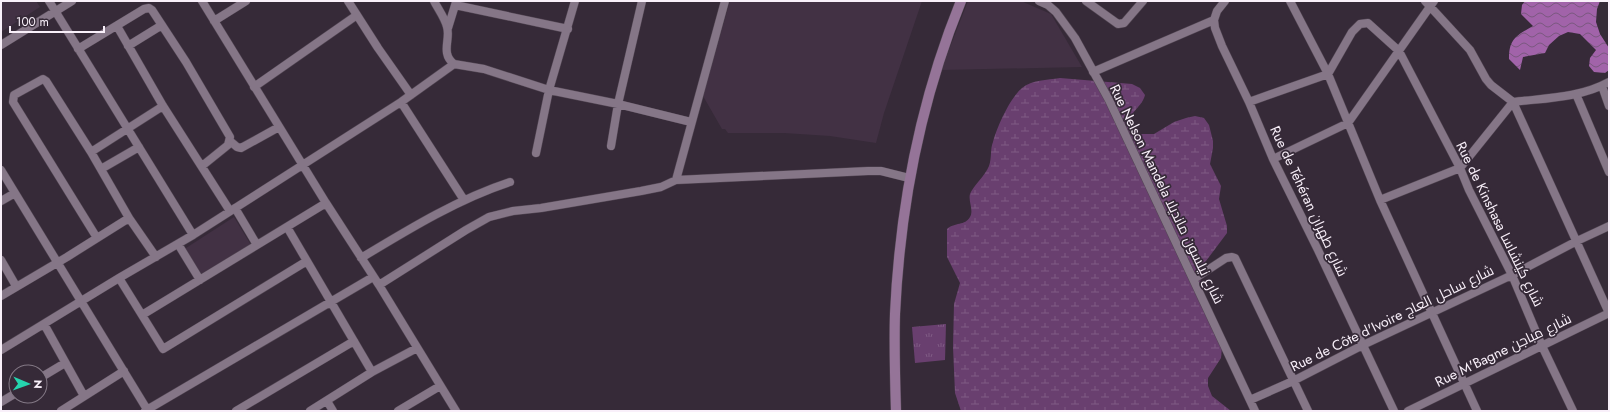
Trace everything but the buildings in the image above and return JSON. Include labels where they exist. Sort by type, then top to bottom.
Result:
[{"type":"main road","points":[[896,411],[895,314],[902,229],[909,178],[930,89],[961,1]]},
{"type":"street","points":[[49,1],[193,235]]},
{"type":"street","points":[[1,45],[72,1]]},
{"type":"street","points":[[202,1],[278,127],[379,285],[456,411]]},
{"type":"street","points":[[214,21],[246,1]]},
{"type":"street","points":[[348,1],[411,95]]},
{"type":"street","points":[[434,1],[448,28]]},
{"type":"street","points":[[536,153],[549,90],[575,1]]},
{"type":"street","points":[[611,146],[618,104],[642,1]]},
{"type":"street","points":[[676,180],[724,1]]},
{"type":"street","name":"Rue Nelson Mandela شارع نيلسون مانديلا","points":[[1039,1],[1048,5],[1056,12],[1074,38],[1109,100],[1255,411]]},
{"type":"street","points":[[1086,1],[1118,24],[1121,24],[1124,23],[1143,1]]},
{"type":"street","points":[[1093,72],[1214,20],[1217,11],[1225,1]]},
{"type":"street","points":[[1290,1],[1328,74],[1380,200],[1477,411]]},
{"type":"street","points":[[568,29],[455,3],[448,28],[447,52],[449,60],[454,64],[484,69],[549,90],[618,104],[691,122]]},
{"type":"street","points":[[1273,159],[1348,123],[1399,51],[1429,3],[1470,50],[1486,80],[1514,102],[1609,313]]},
{"type":"street","points":[[78,49],[144,9],[149,8],[162,25],[230,137],[230,141],[237,147],[241,148],[278,127]]},
{"type":"street","points":[[254,87],[357,15]]},
{"type":"street","name":"Rue de Téhéran شارع طهران","points":[[1214,20],[1215,28],[1222,46],[1249,102],[1273,159],[1394,411]]},
{"type":"street","points":[[1249,102],[1328,74],[1352,32],[1360,24],[1368,23],[1399,51]]},
{"type":"street","points":[[128,46],[162,25]]},
{"type":"street","points":[[117,26],[163,106],[202,166],[257,245]]},
{"type":"street","name":"Rue de Kinshasa شارع كينشاسا","points":[[1399,51],[1460,168],[1469,190],[1512,275],[1542,346],[1573,411]]},
{"type":"street","points":[[1,350],[193,235],[401,102],[454,64]]},
{"type":"street","points":[[97,238],[13,102],[14,95],[43,79],[46,80],[130,218],[156,257]]},
{"type":"street","points":[[1380,200],[1460,168],[1514,102],[1576,94],[1605,84],[1609,106]]},
{"type":"street","points":[[1576,94],[1609,172]]},
{"type":"street","points":[[401,102],[464,200]]},
{"type":"street","points":[[91,152],[163,106]]},
{"type":"street","points":[[202,166],[228,145],[230,141]]},
{"type":"street","points":[[101,169],[139,147]]},
{"type":"street","points":[[1,170],[82,301],[147,411],[373,277]]},
{"type":"street","points":[[379,285],[489,217],[513,211],[641,191],[661,187],[676,180],[868,171],[881,171],[909,178]]},
{"type":"street","points":[[361,258],[419,223],[464,200],[486,190],[510,182]]},
{"type":"street","points":[[1,201],[15,193]]},
{"type":"street","points":[[142,314],[326,203]]},
{"type":"street","points":[[1,296],[130,218]]},
{"type":"street","name":"Rue de Côte d'Ivoire شارع ساحل العاج","points":[[1250,400],[1293,381],[1363,345],[1432,314],[1609,226]]},
{"type":"street","points":[[287,227],[372,372]]},
{"type":"street","points":[[178,244],[200,280]]},
{"type":"street","points":[[1194,279],[1226,258],[1235,258],[1308,411]]},
{"type":"street","points":[[1,260],[16,286]]},
{"type":"street","points":[[119,278],[163,348],[307,261]]},
{"type":"street","name":"Rue M'Bagne شارع مباجن","points":[[1408,411],[1609,313]]},
{"type":"street","points":[[44,324],[84,396]]},
{"type":"street","points":[[236,411],[354,341]]},
{"type":"street","points":[[310,411],[372,372],[417,348]]},
{"type":"street","points":[[48,373],[65,363]]},
{"type":"street","points":[[61,411],[124,371]]},
{"type":"street","points":[[398,411],[440,386]]},
{"type":"street","points":[[327,401],[333,411]]},
{"type":"shaded area","points":[[1,1],[36,1],[40,7],[1,32]]},
{"type":"shaded area","points":[[730,1],[922,1],[884,113],[876,143],[830,136],[784,133],[728,133],[725,129],[722,129],[703,96]]},
{"type":"shaded area","points":[[968,1],[1021,1],[1051,14],[1082,67],[941,70]]},
{"type":"shaded area","points":[[234,217],[251,245],[200,277],[183,250]]},
{"type":"green space","points":[[1060,78],[1132,84],[1140,88],[1145,95],[1129,122],[1130,128],[1134,134],[1154,134],[1174,122],[1195,116],[1204,118],[1209,125],[1213,141],[1210,164],[1221,186],[1219,199],[1227,226],[1227,233],[1203,265],[1199,290],[1222,347],[1221,358],[1208,378],[1208,386],[1212,396],[1231,411],[961,411],[955,393],[953,347],[954,304],[960,283],[947,257],[947,229],[953,225],[965,222],[970,217],[970,194],[989,166],[995,136],[1004,113],[1017,93],[1030,83]]},
{"type":"green space","points":[[946,324],[945,360],[915,363],[912,327]]},
{"type":"water","points":[[1525,1],[1600,1],[1597,9],[1596,22],[1600,34],[1609,48],[1609,70],[1605,73],[1594,72],[1589,66],[1590,58],[1596,50],[1580,34],[1568,32],[1559,36],[1549,45],[1545,53],[1523,57],[1520,70],[1509,59],[1509,52],[1512,42],[1533,26],[1521,14],[1522,5]]}]
